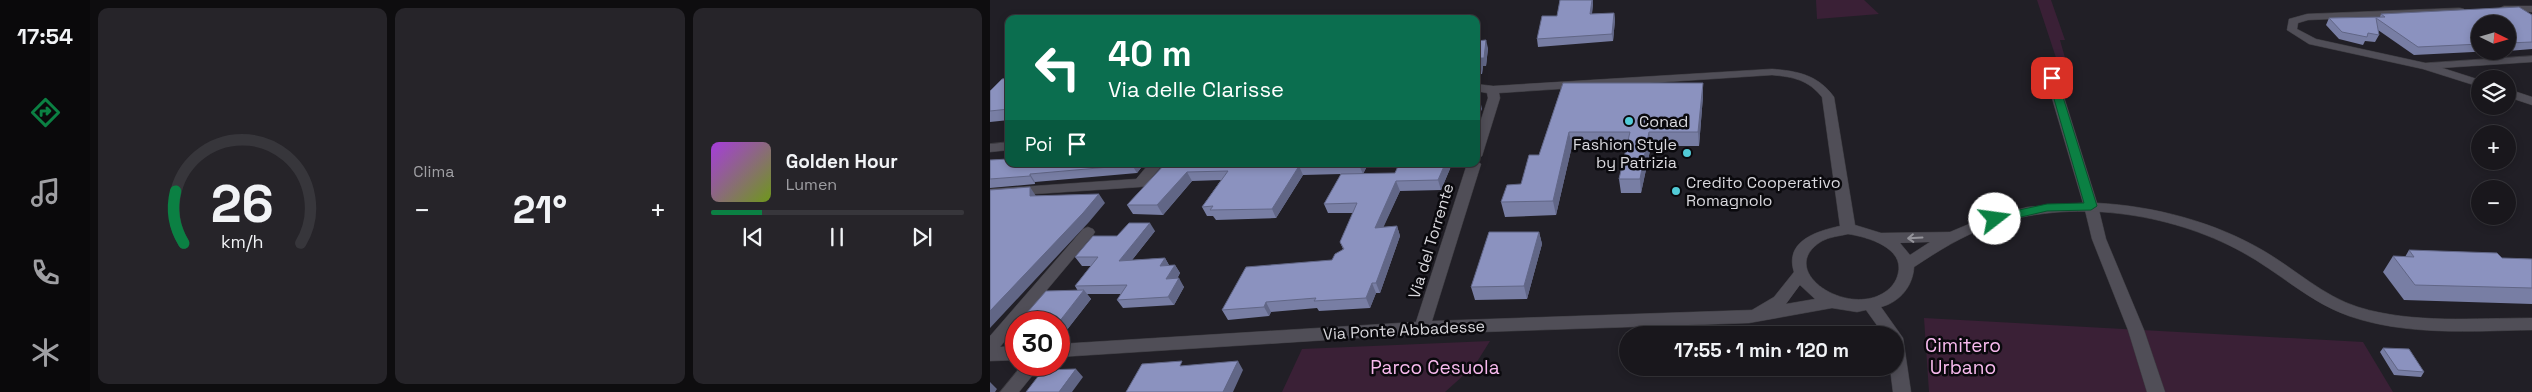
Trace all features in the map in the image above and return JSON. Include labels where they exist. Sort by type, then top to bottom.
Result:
[{"type":"street","points":[[2500,0],[2532,7]]},
{"type":"street","points":[[2492,10],[2532,7]]},
{"type":"street","points":[[2471,81],[2426,66],[2313,42],[2297,35],[2292,30],[2291,25],[2293,21],[2307,17],[2473,10]]},
{"type":"street","points":[[2426,66],[2532,60]]},
{"type":"street","points":[[1480,87],[1493,90],[1772,72],[1794,74],[1817,82],[1828,97],[1848,229]]},
{"type":"street","points":[[2052,78],[2091,206],[2099,239],[2136,330],[2156,392]]},
{"type":"street","points":[[1480,144],[1493,104],[1493,90]]},
{"type":"street","points":[[2516,96],[2532,101]]},
{"type":"street","points":[[990,148],[1005,146]]},
{"type":"street","points":[[990,193],[1140,182],[1153,167]]},
{"type":"street","name":"Via del Torrente","points":[[1422,328],[1473,167]]},
{"type":"street","points":[[1906,265],[1950,236],[2021,212],[2047,208],[2091,206],[2136,210],[2212,232],[2282,267],[2325,298],[2354,312],[2398,322],[2532,324]]},
{"type":"street","points":[[1880,236],[1901,254],[1906,265],[1906,276],[1900,287],[1883,301],[1870,304],[1844,305],[1832,302],[1817,295],[1807,286],[1800,275],[1799,258],[1808,243],[1819,235],[1833,230],[1848,229],[1906,239],[1950,236]]},
{"type":"street","points":[[990,347],[1088,232]]},
{"type":"street","points":[[1750,317],[1780,301],[1800,275]]},
{"type":"street","name":"Via Ponte Abbadesse","points":[[1070,349],[1422,328],[1750,317],[1832,302]]},
{"type":"street","points":[[1870,304],[1886,326]]},
{"type":"street","points":[[990,354],[1005,353]]},
{"type":"street","points":[[1009,392],[1023,376]]},
{"type":"street","points":[[1900,376],[1902,392]]},
{"type":"green space","points":[[1816,0],[1864,0],[1879,14],[1817,19]]},
{"type":"green space","points":[[2037,0],[2051,0],[2065,40],[2060,40],[2071,79],[2063,79]]},
{"type":"green space","name":"Cimitero Urbano","points":[[1924,318],[2363,342],[2393,392],[1929,392]]},
{"type":"green space","name":"Parco Cesuola","points":[[1490,341],[1475,365],[1445,392],[1282,392],[1302,349]]},
{"type":"building","points":[[1560,0],[1592,0],[1590,14],[1614,13],[1612,34],[1537,39],[1542,16],[1557,16]]},
{"type":"building","points":[[2519,7],[2532,15],[2532,42],[2516,43],[2516,15],[2471,15],[2471,44],[2418,47],[2376,18],[2379,35],[2368,33],[2367,37],[2342,32],[2329,18],[2385,17],[2381,14]]},
{"type":"building","points":[[1486,40],[1484,58],[1481,58],[1480,65],[1480,41]]},
{"type":"building","points":[[1002,79],[1005,79],[1005,109],[990,111],[990,91]]},
{"type":"building","points":[[1563,83],[1703,83],[1698,132],[1649,132],[1640,179],[1619,179],[1630,132],[1569,132],[1553,201],[1501,202],[1507,185],[1521,184],[1529,155],[1539,155]]},
{"type":"building","points":[[1005,159],[1005,167],[1109,167],[990,179],[990,160]]},
{"type":"building","points":[[1162,167],[1298,167],[1272,209],[1210,210],[1213,206],[1202,207],[1228,171],[1187,172],[1157,205],[1127,205]]},
{"type":"building","points":[[1398,167],[1444,167],[1438,180],[1396,181],[1375,228],[1397,226],[1376,283],[1372,283],[1366,298],[1314,301],[1316,298],[1266,302],[1264,307],[1222,310],[1246,267],[1332,260],[1335,254],[1344,249],[1340,242],[1357,203],[1324,204],[1341,174],[1395,173]]},
{"type":"building","points":[[1030,187],[1030,196],[1099,194],[990,311],[990,190]]},
{"type":"building","points":[[1129,223],[1150,223],[1119,261],[1165,258],[1160,266],[1175,265],[1166,279],[1179,278],[1168,297],[1117,300],[1127,285],[1075,286],[1098,257],[1075,257],[1093,236],[1117,236]]},
{"type":"building","points":[[1489,232],[1539,232],[1524,286],[1471,287]]},
{"type":"building","points":[[2409,250],[2497,253],[2502,258],[2532,259],[2532,288],[2415,285],[2393,256],[2414,257]]},
{"type":"building","points":[[1084,290],[1068,311],[1029,311],[1046,291]]},
{"type":"building","points":[[2383,348],[2409,349],[2424,372],[2398,370]]},
{"type":"building","points":[[1182,361],[1180,366],[1238,361],[1223,392],[1126,392],[1142,364]]},
{"type":"building","points":[[1070,369],[1076,369],[1059,392],[1026,392],[1038,376],[1070,376]]},
{"type":"place","name":"Conad","points":[[1629,121]]},
{"type":"place","name":"Fashion Style by Patrizia","points":[[1687,153]]},
{"type":"place","name":"Credito Cooperativo Romagnolo","points":[[1676,191]]},
{"type":"route","points":[[1995,219],[2047,208],[2091,206],[2052,78]]}]
